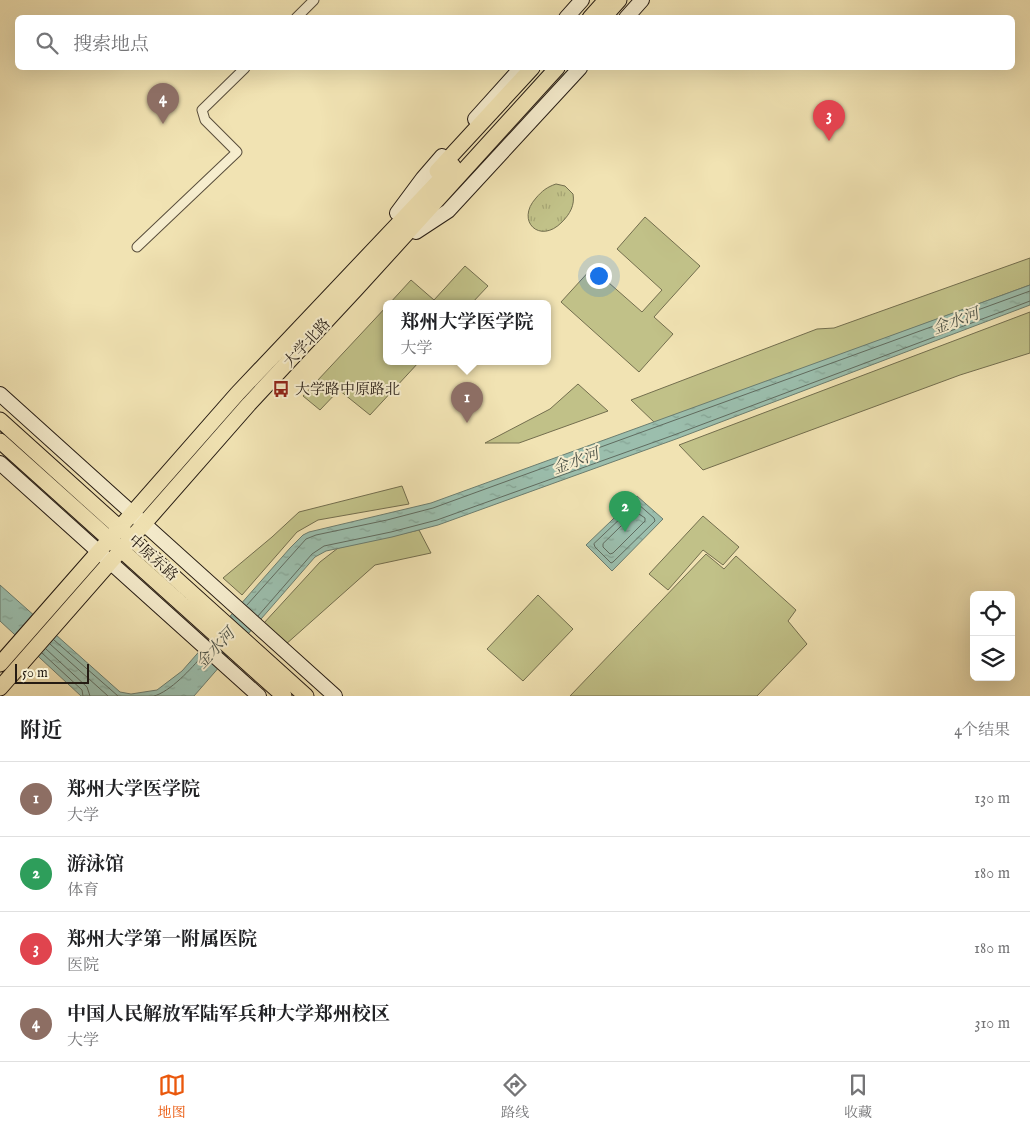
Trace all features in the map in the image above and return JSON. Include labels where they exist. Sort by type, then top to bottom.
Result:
[{"type":"main road","points":[[581,15],[594,0]]},
{"type":"main road","points":[[593,15],[606,0]]},
{"type":"main road","points":[[606,15],[619,0]]},
{"type":"main road","points":[[617,15],[630,0]]},
{"type":"main road","points":[[346,277],[397,214],[530,70]]},
{"type":"main road","name":"大学北路","points":[[0,664],[110,562],[249,404],[357,288],[542,70]]},
{"type":"main road","name":"大学北路","points":[[0,688],[24,661],[50,618],[114,533],[237,394],[346,277],[555,70]]},
{"type":"main road","points":[[357,288],[416,232],[567,70]]},
{"type":"main road","name":"中原东路","points":[[0,420],[126,544],[250,655],[306,696]]},
{"type":"main road","name":"中原东路","points":[[0,441],[114,533]]},
{"type":"main road","name":"中原东路","points":[[250,655],[284,696]]},
{"type":"street","points":[[299,15],[314,0]]},
{"type":"street","points":[[569,15],[582,0]]},
{"type":"street","points":[[629,15],[642,0]]},
{"type":"street","points":[[137,247],[237,152],[204,120],[202,110],[243,70]]},
{"type":"street","points":[[397,214],[423,178],[519,70]]},
{"type":"street","points":[[416,232],[448,211],[578,70]]},
{"type":"street","points":[[0,394],[335,696]]},
{"type":"street","points":[[0,463],[259,696]]},
{"type":"green space","points":[[556,184],[565,186],[573,194],[570,213],[554,229],[539,231],[529,222],[530,207],[543,191]]},
{"type":"green space","points":[[645,217],[700,266],[654,317],[673,334],[639,372],[561,302],[592,268],[642,312],[662,290],[617,249]]},
{"type":"green space","points":[[1030,258],[1030,285],[655,423],[631,400],[817,329],[834,328]]},
{"type":"green space","points":[[465,266],[488,286],[475,300],[434,300]]},
{"type":"green space","points":[[411,280],[434,300],[393,300]]},
{"type":"green space","points":[[383,310],[383,365],[416,365],[370,415],[339,390],[320,410],[303,396]]},
{"type":"green space","points":[[1030,312],[1030,353],[960,375],[703,470],[679,445]]},
{"type":"green space","points":[[578,384],[608,411],[519,443],[485,443],[550,409]]},
{"type":"green space","points":[[402,486],[409,504],[318,520],[297,532],[242,595],[223,578],[299,512]]},
{"type":"green space","points":[[703,516],[739,547],[723,565],[703,550],[668,590],[649,574]]},
{"type":"green space","points":[[419,530],[431,553],[375,565],[285,645],[263,624],[320,562],[338,548]]},
{"type":"green space","points":[[706,554],[724,569],[736,556],[796,610],[788,621],[807,644],[757,696],[570,696]]},
{"type":"green space","points":[[538,595],[573,629],[523,681],[487,649]]},
{"type":"water","name":"金水河","points":[[1030,285],[1030,305],[676,439],[438,525],[326,551],[315,557],[194,696],[81,696],[0,621],[0,585],[120,692],[131,694],[157,690],[182,671],[290,548],[303,535],[309,532],[431,503]]},
{"type":"water","points":[[637,496],[663,519],[612,571],[586,545]]},
{"type":"place","name":"中国人民解放军陆军兵种大学郑州校区","points":[[163,124]]},
{"type":"place","name":"郑州大学第一附属医院","points":[[829,141]]},
{"type":"place","name":"大学路中原路北","points":[[281,389]]},
{"type":"place","name":"郑州大学医学院","points":[[467,423]]},
{"type":"place","name":"游泳馆","points":[[625,532]]}]
